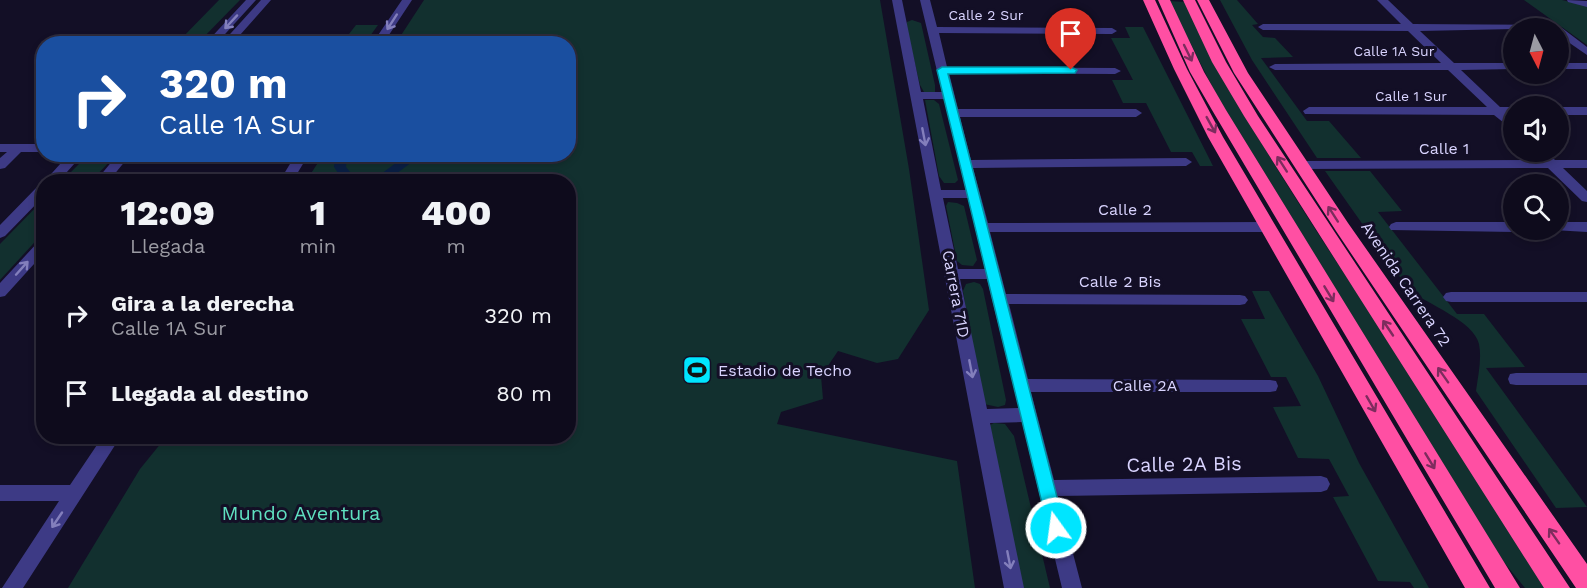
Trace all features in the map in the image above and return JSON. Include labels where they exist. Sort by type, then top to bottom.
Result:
[{"type":"highway","points":[[1149,0],[1171,53],[1267,227],[1478,588]]},
{"type":"highway","points":[[1164,0],[1193,64],[1219,110],[1508,588]]},
{"type":"highway","points":[[1189,0],[1235,89],[1368,299],[1558,588]]},
{"type":"highway","name":"Avenida Carrera 72","points":[[1203,0],[1233,59],[1301,165],[1587,584]]},
{"type":"highway","points":[[1233,59],[1235,89]]},
{"type":"highway","points":[[1190,89],[1219,110]]},
{"type":"highway","points":[[1389,394],[1398,451]]},
{"type":"street","points":[[217,36],[251,0]]},
{"type":"street","points":[[233,36],[266,0]]},
{"type":"street","points":[[382,36],[407,0]]},
{"type":"street","name":"Carrera 71D","points":[[897,0],[932,30],[1071,588]]},
{"type":"street","name":"Carrera 71D","points":[[925,0],[915,17],[916,96],[1014,588]]},
{"type":"street","points":[[1382,0],[1503,117]]},
{"type":"street","points":[[1572,0],[1587,4]]},
{"type":"street","points":[[1263,27],[1503,28]]},
{"type":"street","name":"Calle 2 Sur","points":[[932,30],[1112,31]]},
{"type":"street","points":[[1569,38],[1587,52]]},
{"type":"street","name":"Calle 1A Sur","points":[[1275,66],[1503,66]]},
{"type":"street","points":[[1569,66],[1587,66]]},
{"type":"street","points":[[942,70],[1115,70]]},
{"type":"street","points":[[916,96],[949,95]]},
{"type":"street","name":"Calle 1 Sur","points":[[1309,111],[1503,111]]},
{"type":"street","points":[[1569,111],[1587,111]]},
{"type":"street","points":[[953,113],[1136,112]]},
{"type":"street","points":[[0,148],[36,148]]},
{"type":"street","points":[[0,165],[18,148]]},
{"type":"street","points":[[58,174],[69,162]]},
{"type":"street","points":[[107,174],[118,162]]},
{"type":"street","points":[[966,164],[1186,162]]},
{"type":"street","points":[[1550,162],[1587,198]]},
{"type":"street","name":"Calle 1","points":[[1301,165],[1587,164]]},
{"type":"street","points":[[936,194],[973,194]]},
{"type":"street","points":[[0,233],[36,197]]},
{"type":"street","points":[[1396,226],[1503,227]]},
{"type":"street","name":"Calle 2","points":[[982,228],[1267,227]]},
{"type":"street","points":[[1569,227],[1587,227]]},
{"type":"street","points":[[0,292],[36,253]]},
{"type":"street","points":[[952,274],[993,274]]},
{"type":"street","points":[[1452,297],[1587,297]]},
{"type":"street","name":"Calle 2 Bis","points":[[1000,299],[1240,300]]},
{"type":"street","points":[[1516,379],[1587,379]]},
{"type":"street","name":"Calle 2A","points":[[1021,385],[1270,386]]},
{"type":"street","points":[[980,416],[1029,415]]},
{"type":"street","points":[[12,588],[108,444]]},
{"type":"street","name":"Calle 2A Bis","points":[[1047,488],[1322,484]]},
{"type":"street","points":[[0,493],[75,493]]},
{"type":"green space","points":[[219,0],[240,0],[205,36],[184,36]]},
{"type":"green space","name":"Mundo Aventura","points":[[424,0],[880,0],[909,169],[929,310],[898,359],[877,363],[838,351],[821,376],[823,399],[781,412],[777,424],[957,461],[975,588],[68,588],[140,469],[160,444],[576,444],[576,174],[311,174],[318,162],[576,162],[576,36],[401,36]]},
{"type":"green space","points":[[1220,0],[1237,0],[1258,24],[1252,25],[1263,37],[1275,38],[1293,57],[1261,58],[1307,121],[1329,121],[1361,158],[1317,158],[1252,60]]},
{"type":"green space","points":[[1524,0],[1562,0],[1587,6],[1587,45],[1569,32],[1569,18],[1549,18]]},
{"type":"green space","points":[[1169,1],[1185,2],[1236,100],[1293,194],[1430,403],[1547,588],[1525,588],[1503,561],[1216,94]]},
{"type":"green space","points":[[912,20],[921,23],[935,92],[924,92],[920,85],[906,26],[907,22]]},
{"type":"green space","points":[[356,25],[378,25],[370,36],[347,36]]},
{"type":"green space","points":[[1125,27],[1143,27],[1213,166],[1200,166],[1192,152],[1171,152],[1146,103],[1123,103],[1112,80],[1133,80],[1111,38],[1130,38]]},
{"type":"green space","points":[[925,100],[934,100],[939,104],[958,180],[955,183],[944,183],[939,176]]},
{"type":"green space","points":[[81,162],[109,162],[98,174],[69,174]]},
{"type":"green space","points":[[1325,171],[1370,171],[1402,211],[1378,212],[1457,314],[1484,314],[1525,367],[1486,368],[1587,507],[1556,508],[1476,391],[1480,356],[1479,344],[1475,336],[1459,320],[1409,290]]},
{"type":"green space","points":[[948,202],[964,206],[977,260],[973,266],[962,265],[957,261],[946,206]]},
{"type":"green space","points":[[36,207],[36,241],[0,280],[0,244]]},
{"type":"green space","points":[[974,282],[980,284],[983,289],[1006,400],[1005,405],[998,407],[984,404],[980,395],[963,291],[966,284]]},
{"type":"green space","points":[[1252,291],[1269,291],[1318,376],[1359,463],[1429,588],[1414,588],[1410,582],[1378,581],[1333,497],[1349,496],[1329,459],[1298,458],[1273,407],[1301,406],[1286,377],[1271,377],[1241,319],[1265,319]]},
{"type":"green space","points":[[1005,424],[1014,436],[1050,588],[1022,588],[990,425]]},
{"type":"waterway","points":[[340,162],[340,167],[345,174]]},
{"type":"waterway","points":[[388,174],[405,162]]},
{"type":"place","name":"Estadio de Techo","points":[[697,370]]},
{"type":"route","points":[[1056,528],[942,70],[1071,70]]}]
